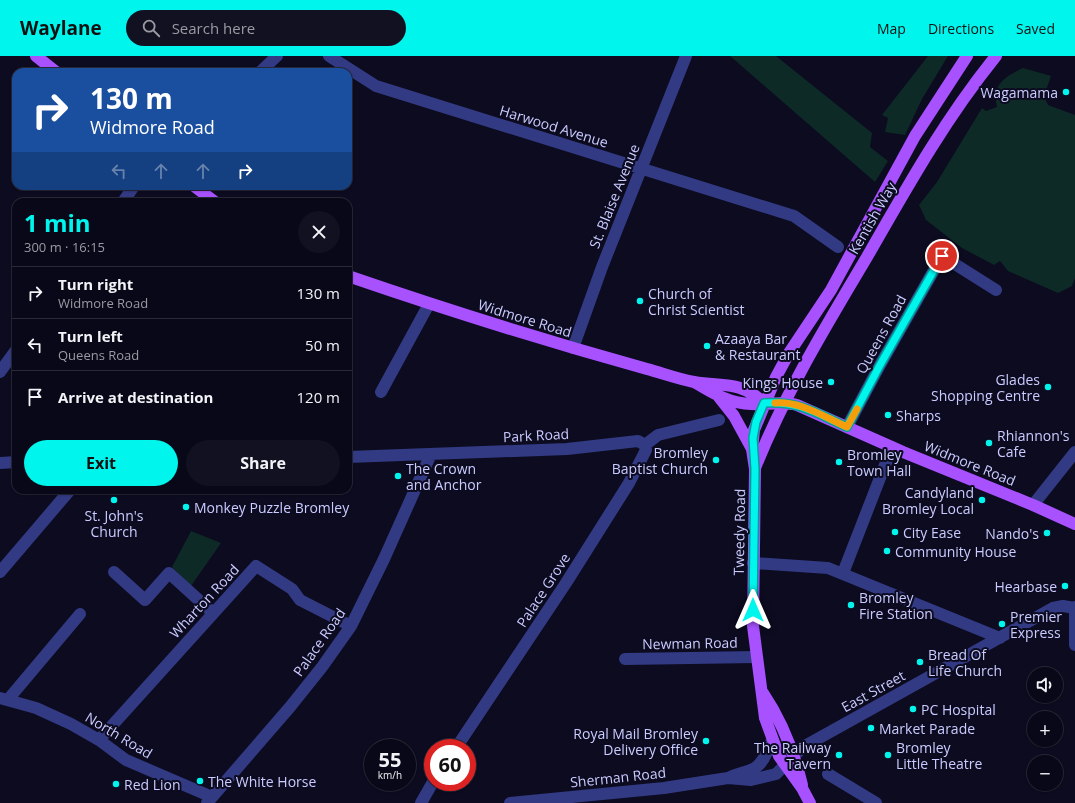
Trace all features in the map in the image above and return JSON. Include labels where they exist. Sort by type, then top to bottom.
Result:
[{"type":"main road","points":[[36,56],[51,68]]},
{"type":"main road","name":"Kentish Way","points":[[764,403],[783,364],[831,290],[900,161],[966,56]]},
{"type":"main road","name":"Kentish Way","points":[[784,402],[799,373],[931,146],[969,90],[996,56]]},
{"type":"main road","points":[[199,190],[210,198]]},
{"type":"main road","name":"Widmore Road","points":[[352,277],[429,304],[573,348],[694,382],[723,384],[742,388],[750,392],[764,403]]},
{"type":"main road","name":"Widmore Road","points":[[694,382],[719,397],[750,404],[784,402],[798,405],[892,447],[1033,505],[1075,524]]},
{"type":"main road","points":[[719,397],[734,416],[752,449]]},
{"type":"main road","name":"Tweedy Road","points":[[755,469],[784,402]]},
{"type":"main road","name":"Tweedy Road","points":[[764,403],[754,430],[752,449],[755,469],[753,626],[756,657],[762,691],[764,718],[772,740],[785,766],[802,788],[810,803]]},
{"type":"main road","name":"Tweedy Road","points":[[762,691],[776,715],[794,755],[802,788]]},
{"type":"street","points":[[264,68],[277,56]]},
{"type":"street","name":"Harwood Avenue","points":[[329,56],[348,68]]},
{"type":"street","name":"St. Blaise Avenue","points":[[573,348],[602,267],[686,56]]},
{"type":"street","name":"Harwood Avenue","points":[[352,71],[376,86],[794,216],[837,248]]},
{"type":"street","name":"Queens Road","points":[[847,427],[880,365],[942,256],[996,290]]},
{"type":"street","points":[[381,392],[429,304]]},
{"type":"street","points":[[0,372],[12,356]]},
{"type":"street","points":[[645,445],[658,435],[719,420]]},
{"type":"street","name":"Park Road","points":[[352,457],[567,449],[638,441],[645,445]]},
{"type":"street","name":"Palace Grove","points":[[462,739],[566,583],[629,483],[646,450],[645,445]]},
{"type":"street","points":[[843,573],[892,447]]},
{"type":"street","points":[[1033,505],[1075,452]]},
{"type":"street","name":"Palace Road","points":[[210,800],[322,667],[351,626],[384,559],[431,454]]},
{"type":"street","points":[[0,463],[12,462]]},
{"type":"street","points":[[0,572],[67,494]]},
{"type":"street","points":[[753,563],[828,568],[1000,638]]},
{"type":"street","name":"Wharton Road","points":[[99,740],[256,566],[292,589],[300,600],[351,626]]},
{"type":"street","points":[[114,572],[145,600],[169,573],[213,612]]},
{"type":"street","name":"East Street","points":[[794,755],[803,747],[1053,608],[1063,606],[1075,607]]},
{"type":"street","points":[[1075,607],[1075,645]]},
{"type":"street","points":[[5,699],[10,696],[80,614]]},
{"type":"street","name":"Newman Road","points":[[625,659],[756,657]]},
{"type":"street","name":"North Road","points":[[5,699],[36,708],[66,721],[99,740],[126,760],[210,800]]},
{"type":"street","name":"Sherman Road","points":[[728,778],[738,773],[754,769],[764,757],[772,740]]},
{"type":"street","points":[[785,766],[794,755]]},
{"type":"street","name":"Sherman Road","points":[[510,803],[664,788],[728,778],[751,780],[776,774],[785,766]]},
{"type":"street","points":[[828,774],[876,803]]},
{"type":"street","points":[[421,803],[428,791]]},
{"type":"green space","points":[[730,56],[776,56],[872,133],[870,147],[888,161],[875,182]]},
{"type":"green space","points":[[928,56],[948,56],[922,99],[905,135],[885,132],[888,118],[882,115]]},
{"type":"green space","points":[[1023,68],[1051,76],[1044,96],[1048,105],[1075,115],[1075,278],[1072,286],[1058,293],[1008,271],[1000,261],[994,265],[962,248],[926,220],[919,205],[937,182],[982,108],[986,111],[997,107],[996,92],[1001,82],[1005,78]]},
{"type":"green space","points":[[191,531],[221,543],[191,586],[172,567]]},
{"type":"slow traffic","points":[[775,403],[784,402],[798,405],[847,427],[857,409]]},
{"type":"place","name":"Wagamama","points":[[1066,92]]},
{"type":"place","name":"Church of Christ Scientist","points":[[640,301]]},
{"type":"place","name":"Azaaya Bar & Restaurant","points":[[707,346]]},
{"type":"place","name":"Kings House","points":[[831,382]]},
{"type":"place","name":"Glades Shopping Centre","points":[[1048,387]]},
{"type":"place","name":"Sharps","points":[[888,415]]},
{"type":"place","name":"Rhiannon's Cafe","points":[[989,443]]},
{"type":"place","name":"Bromley Baptist Church","points":[[716,460]]},
{"type":"place","name":"Bromley Town Hall","points":[[839,462]]},
{"type":"place","name":"The Crown and Anchor","points":[[398,476]]},
{"type":"place","name":"St. John's Church","points":[[114,500]]},
{"type":"place","name":"Candyland Bromley Local","points":[[982,500]]},
{"type":"place","name":"Monkey Puzzle Bromley","points":[[186,507]]},
{"type":"place","name":"City Ease","points":[[895,532]]},
{"type":"place","name":"Nando's","points":[[1047,533]]},
{"type":"place","name":"Community House","points":[[887,551]]},
{"type":"place","name":"Hearbase","points":[[1065,586]]},
{"type":"place","name":"Bromley Fire Station","points":[[851,605]]},
{"type":"place","name":"Premier Express","points":[[1002,624]]},
{"type":"place","name":"Bread Of Life Church","points":[[920,662]]},
{"type":"place","name":"PC Hospital","points":[[913,709]]},
{"type":"place","name":"Market Parade","points":[[871,728]]},
{"type":"place","name":"Royal Mail Bromley Delivery Office","points":[[706,741]]},
{"type":"place","name":"The Railway Tavern","points":[[839,755]]},
{"type":"place","name":"Bromley Little Theatre","points":[[888,755]]},
{"type":"place","name":"The White Horse","points":[[200,781]]},
{"type":"place","name":"Red Lion","points":[[116,784]]},
{"type":"route","points":[[753,610],[755,469],[752,449],[756,422],[764,403],[784,402],[798,405],[847,427],[880,365],[942,256]]}]
